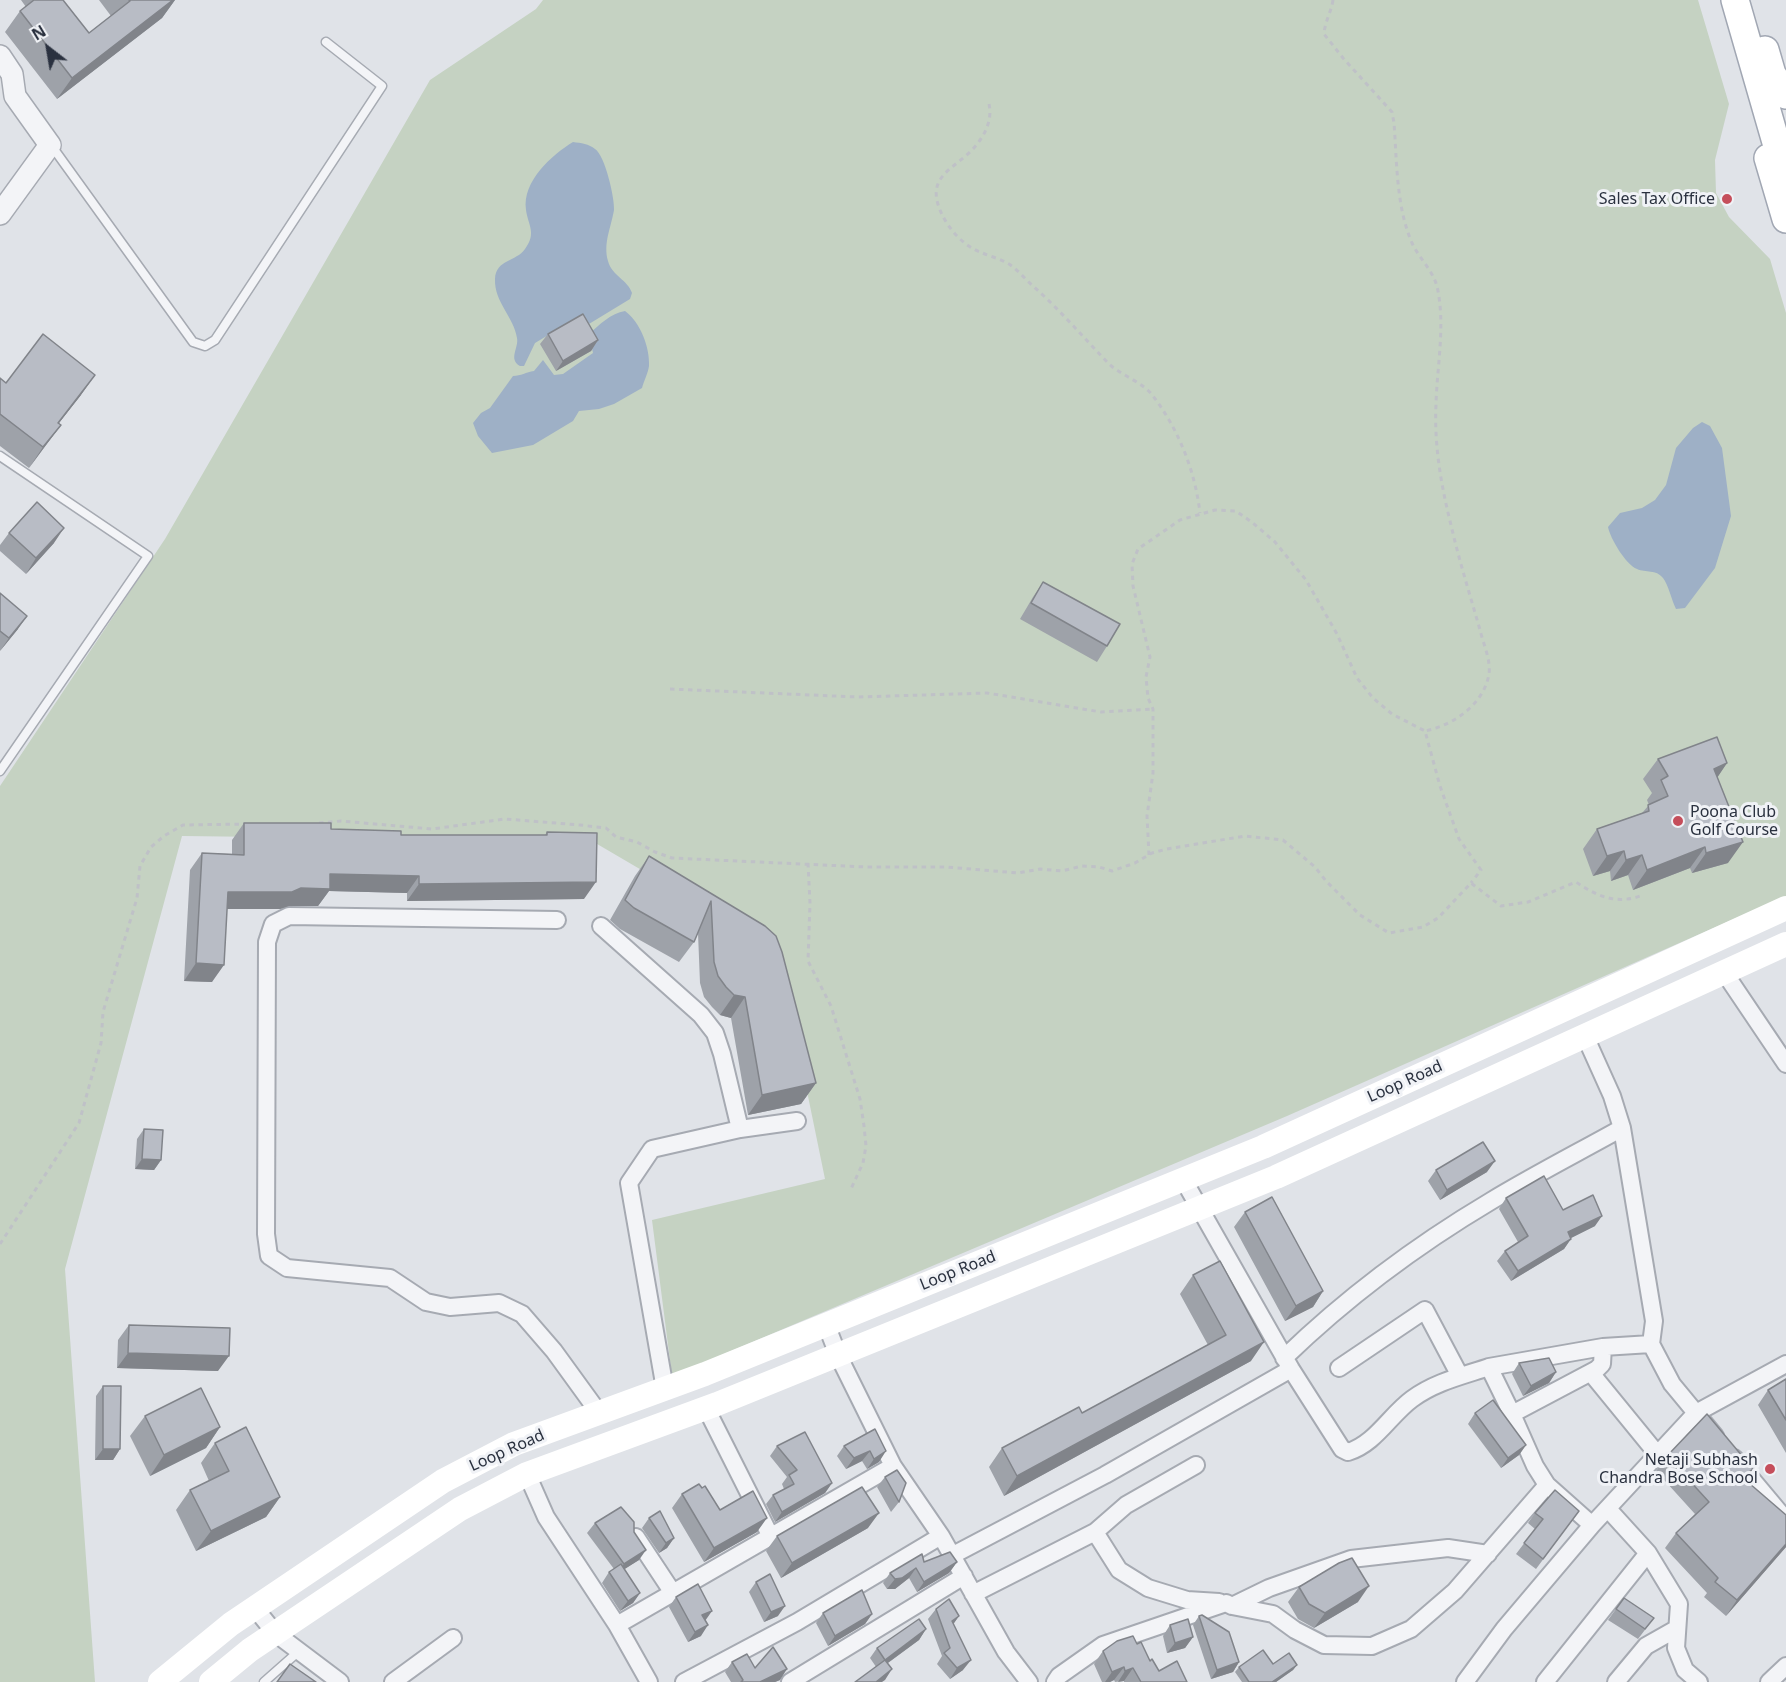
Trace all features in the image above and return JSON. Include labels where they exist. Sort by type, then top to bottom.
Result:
[{"type":"main road","points":[[1735,0],[1772,83],[1786,177]]},
{"type":"main road","points":[[1752,0],[1772,83],[1786,126]]},
{"type":"main road","points":[[1772,83],[1752,102],[1786,219]]},
{"type":"main road","name":"Loop Road","points":[[160,1682],[231,1624],[443,1481],[514,1444],[665,1389],[1263,1147],[1786,908]]},
{"type":"main road","name":"Loop Road","points":[[211,1682],[250,1650],[460,1509],[527,1474],[706,1408],[1276,1177],[1786,944]]},
{"type":"street","points":[[0,56],[12,74],[7,93],[50,145],[0,214]]},
{"type":"street","points":[[557,920],[289,916],[273,924],[267,942],[266,1234],[269,1256],[287,1268],[390,1278],[426,1302],[450,1307],[499,1303],[522,1314],[554,1351],[599,1413]]},
{"type":"street","points":[[601,926],[700,1015],[715,1033],[740,1129]]},
{"type":"street","points":[[1724,972],[1786,1064]]},
{"type":"street","points":[[1585,1036],[1612,1096],[1622,1128],[1652,1312],[1651,1344],[1672,1384],[1786,1520]]},
{"type":"street","points":[[665,1389],[629,1183],[652,1149],[740,1129],[797,1121]]},
{"type":"street","points":[[953,1555],[1105,1475],[1288,1364],[1321,1322],[1438,1234],[1491,1201],[1622,1128]]},
{"type":"street","points":[[1183,1179],[1288,1364],[1342,1449],[1348,1452],[1356,1450],[1388,1423],[1410,1400],[1435,1384],[1489,1367],[1604,1347],[1651,1344]]},
{"type":"street","points":[[1339,1368],[1425,1310],[1460,1376]]},
{"type":"street","points":[[826,1324],[838,1355],[894,1466],[942,1536],[1006,1652],[1029,1682]]},
{"type":"street","points":[[1512,1414],[1591,1373],[1602,1364],[1604,1347]]},
{"type":"street","points":[[1465,1682],[1504,1629],[1592,1525],[1696,1413],[1786,1364]]},
{"type":"street","points":[[1489,1367],[1535,1466],[1547,1485],[1592,1525]]},
{"type":"street","points":[[1591,1373],[1658,1455]]},
{"type":"street","points":[[706,1408],[771,1537]]},
{"type":"street","points":[[973,1594],[1095,1532],[1126,1505],[1196,1465]]},
{"type":"street","points":[[617,1625],[894,1466]]},
{"type":"street","points":[[527,1474],[546,1517],[617,1625],[650,1682]]},
{"type":"street","points":[[1095,1532],[1119,1570],[1148,1588],[1187,1600],[1229,1604],[1273,1614],[1295,1630],[1324,1645],[1372,1646],[1411,1629],[1455,1592],[1547,1485]]},
{"type":"street","points":[[1608,1509],[1648,1553],[1679,1604],[1676,1648],[1685,1670],[1695,1681]]},
{"type":"street","points":[[684,1682],[797,1622],[942,1536]]},
{"type":"street","points":[[636,1537],[673,1593]]},
{"type":"street","points":[[1055,1682],[1059,1676],[1103,1645],[1229,1604],[1351,1559],[1448,1548],[1488,1554]]},
{"type":"street","points":[[1545,1682],[1648,1553]]},
{"type":"street","points":[[790,1682],[964,1576]]},
{"type":"street","points":[[255,1608],[275,1633],[340,1682]]},
{"type":"street","points":[[1616,1682],[1647,1646],[1676,1629]]},
{"type":"street","points":[[393,1682],[453,1638]]},
{"type":"street","points":[[1769,1682],[1786,1666]]},
{"type":"lane","points":[[50,145],[193,342],[205,345],[215,340],[382,86],[326,42]]},
{"type":"lane","points":[[0,456],[148,556],[0,771]]},
{"type":"lane","points":[[264,1682],[298,1652]]},
{"type":"path","points":[[1149,855],[1147,816],[1153,773],[1153,709],[1148,698],[1146,677],[1150,657],[1133,586],[1132,564],[1138,549],[1180,520],[1215,510],[1236,511],[1275,542],[1306,580],[1332,624],[1357,678],[1373,698],[1392,714],[1425,731],[1448,723],[1470,708],[1483,694],[1489,671],[1473,602],[1451,527],[1439,461],[1435,430],[1440,340],[1438,290],[1430,270],[1413,244],[1400,201],[1392,112],[1349,66],[1324,33],[1333,0]]},
{"type":"path","points":[[988,104],[991,113],[990,123],[970,152],[949,168],[937,186],[936,198],[947,225],[977,252],[1010,265],[1111,365],[1152,393],[1170,423],[1187,459],[1198,496],[1200,513]]},
{"type":"path","points":[[670,689],[858,698],[987,693],[1101,712],[1153,709]]},
{"type":"path","points":[[318,824],[340,821],[432,829],[505,819],[606,828],[616,837],[638,842],[655,852],[672,858],[866,867],[947,867],[1018,873],[1040,869],[1062,871],[1083,866],[1112,871],[1167,849],[1245,836],[1283,840],[1316,867],[1326,881],[1360,915],[1389,933],[1423,927],[1438,918],[1481,870],[1459,839],[1440,786],[1425,731]]},
{"type":"path","points":[[0,1244],[79,1123],[100,1043],[103,1012],[137,897],[140,866],[151,847],[183,825],[249,824]]},
{"type":"path","points":[[808,863],[810,903],[808,961],[831,1006],[860,1099],[864,1126],[866,1146],[863,1163],[850,1191]]},
{"type":"path","points":[[1472,882],[1501,906],[1528,902],[1576,882],[1588,890],[1613,899],[1629,901],[1643,895]]},
{"type":"green space","name":"Poona Club Golf Course","points":[[543,0],[1698,0],[1729,104],[1715,160],[1716,193],[1729,217],[1770,259],[1786,313],[1786,896],[1287,1116],[672,1376],[652,1220],[825,1179],[778,950],[592,841],[182,836],[65,1269],[95,1682],[0,1682],[0,786],[165,539],[430,80],[536,9]]},
{"type":"water","points":[[573,142],[595,149],[606,168],[614,204],[607,242],[608,261],[632,293],[630,299],[584,327],[570,322],[535,343],[524,366],[520,366],[515,360],[517,338],[515,330],[498,295],[496,273],[503,264],[521,253],[529,243],[531,229],[526,210],[526,199],[534,179],[556,154]]},
{"type":"water","points":[[625,311],[639,328],[648,351],[649,366],[642,388],[614,404],[599,409],[579,411],[573,421],[533,445],[492,453],[478,436],[473,423],[481,413],[490,408],[513,376],[534,371],[543,360],[554,375],[563,374],[593,353],[589,334],[610,317]]},
{"type":"water","points":[[1702,422],[1710,426],[1722,448],[1731,516],[1715,568],[1685,608],[1676,609],[1663,578],[1654,572],[1637,569],[1628,562],[1615,544],[1608,527],[1620,513],[1642,508],[1655,500],[1666,485],[1676,448],[1693,428]]},
{"type":"building","points":[[34,0],[63,0],[89,33],[129,0],[173,0],[72,78],[20,11]]},
{"type":"building","points":[[583,314],[598,340],[563,361],[548,334]]},
{"type":"building","points":[[43,334],[95,375],[58,423],[61,425],[43,447],[0,414],[0,378],[6,383]]},
{"type":"building","points":[[37,502],[64,528],[36,558],[9,533]]},
{"type":"building","points":[[1043,582],[1120,624],[1107,646],[1031,603]]},
{"type":"building","points":[[0,593],[27,616],[9,638],[0,631]]},
{"type":"building","name":"Poona Club Golf Course","points":[[1717,737],[1727,763],[1714,769],[1743,842],[1706,853],[1705,847],[1647,870],[1642,855],[1626,860],[1624,851],[1607,856],[1597,829],[1649,811],[1648,805],[1668,796],[1661,780],[1668,776],[1658,759]]},
{"type":"building","points":[[244,823],[331,823],[331,829],[401,831],[401,835],[597,833],[596,882],[419,884],[419,876],[330,874],[330,889],[301,888],[292,892],[228,892],[224,965],[196,963],[202,853],[244,855]]},
{"type":"building","points":[[649,856],[765,926],[776,936],[816,1083],[762,1095],[745,997],[734,995],[726,987],[718,976],[714,962],[711,901],[694,942],[634,908],[625,900]]},
{"type":"building","points":[[144,1129],[163,1130],[161,1160],[142,1159]]},
{"type":"building","points":[[1483,1142],[1495,1161],[1447,1190],[1436,1170]]},
{"type":"building","points":[[1544,1176],[1563,1210],[1593,1195],[1602,1216],[1568,1232],[1571,1239],[1518,1271],[1505,1251],[1528,1236],[1506,1198]]},
{"type":"building","points":[[1272,1197],[1323,1291],[1296,1306],[1245,1212]]},
{"type":"building","points":[[1220,1261],[1264,1342],[1017,1476],[1002,1448],[1079,1407],[1082,1413],[1226,1335],[1193,1275]]},
{"type":"building","points":[[129,1325],[230,1328],[229,1356],[128,1353]]},
{"type":"building","points":[[1549,1358],[1556,1372],[1531,1386],[1519,1363]]},
{"type":"building","points":[[1786,1379],[1786,1420],[1768,1390]]},
{"type":"building","points":[[103,1386],[121,1386],[120,1449],[103,1449]]},
{"type":"building","points":[[201,1388],[220,1427],[164,1455],[145,1416]]},
{"type":"building","points":[[1493,1400],[1526,1445],[1508,1458],[1475,1413]]},
{"type":"building","points":[[1707,1414],[1753,1469],[1742,1477],[1786,1515],[1786,1544],[1737,1600],[1715,1582],[1718,1578],[1676,1533],[1709,1502],[1667,1456]]},
{"type":"building","points":[[246,1427],[280,1497],[211,1531],[190,1490],[229,1471],[215,1443]]},
{"type":"building","points":[[875,1429],[886,1451],[874,1459],[870,1451],[854,1458],[844,1446]]},
{"type":"building","points":[[805,1432],[832,1483],[782,1512],[773,1495],[794,1484],[789,1475],[797,1470],[777,1446]]},
{"type":"building","points":[[897,1470],[906,1483],[899,1502],[885,1477]]},
{"type":"building","points":[[699,1484],[702,1488],[705,1486],[720,1510],[753,1491],[767,1518],[714,1548],[682,1494]]},
{"type":"building","points":[[862,1487],[879,1513],[792,1563],[777,1536]]},
{"type":"building","points":[[1555,1490],[1579,1511],[1543,1559],[1524,1543],[1543,1519],[1535,1513]]},
{"type":"building","points":[[621,1507],[634,1522],[634,1532],[646,1550],[624,1564],[595,1523]]},
{"type":"building","points":[[660,1511],[674,1538],[666,1543],[649,1518]]},
{"type":"building","points":[[950,1552],[957,1562],[924,1582],[916,1568],[902,1578],[895,1579],[890,1573],[922,1554],[924,1562]]},
{"type":"building","points":[[1352,1558],[1369,1586],[1325,1613],[1309,1604],[1299,1587],[1339,1563]]},
{"type":"building","points":[[621,1564],[640,1593],[628,1601],[609,1572]]},
{"type":"building","points":[[770,1574],[785,1606],[771,1612],[756,1582]]},
{"type":"building","points":[[698,1584],[712,1611],[702,1615],[708,1625],[695,1632],[676,1597]]},
{"type":"building","points":[[862,1590],[872,1614],[835,1636],[823,1613]]},
{"type":"building","points":[[1624,1598],[1654,1618],[1645,1629],[1616,1609]]},
{"type":"building","points":[[949,1599],[959,1616],[952,1621],[971,1660],[957,1668],[944,1653],[950,1648],[936,1609]]},
{"type":"building","points":[[1202,1615],[1229,1632],[1239,1662],[1217,1670],[1199,1616]]},
{"type":"building","points":[[919,1619],[926,1629],[885,1660],[877,1648]]},
{"type":"building","points":[[1188,1619],[1193,1637],[1175,1643],[1170,1625]]},
{"type":"building","points":[[1133,1636],[1137,1644],[1141,1642],[1150,1661],[1152,1659],[1159,1671],[1177,1661],[1187,1682],[1141,1682],[1133,1668],[1125,1671],[1124,1667],[1112,1672],[1103,1651],[1117,1641]]},
{"type":"building","points":[[773,1647],[787,1669],[760,1682],[741,1682],[743,1680],[732,1662],[747,1654],[755,1668]]},
{"type":"building","points":[[1263,1650],[1273,1664],[1289,1653],[1297,1665],[1272,1682],[1249,1682],[1239,1667]]},
{"type":"building","points":[[885,1660],[892,1669],[876,1682],[855,1682]]},
{"type":"building","points":[[290,1664],[316,1682],[277,1682]]},
{"type":"place","name":"Sales Tax Office","points":[[1727,199]]},
{"type":"place","name":"Poona Club Golf Course","points":[[1678,821]]},
{"type":"place","name":"Netaji Subhash Chandra Bose School","points":[[1770,1469]]}]
